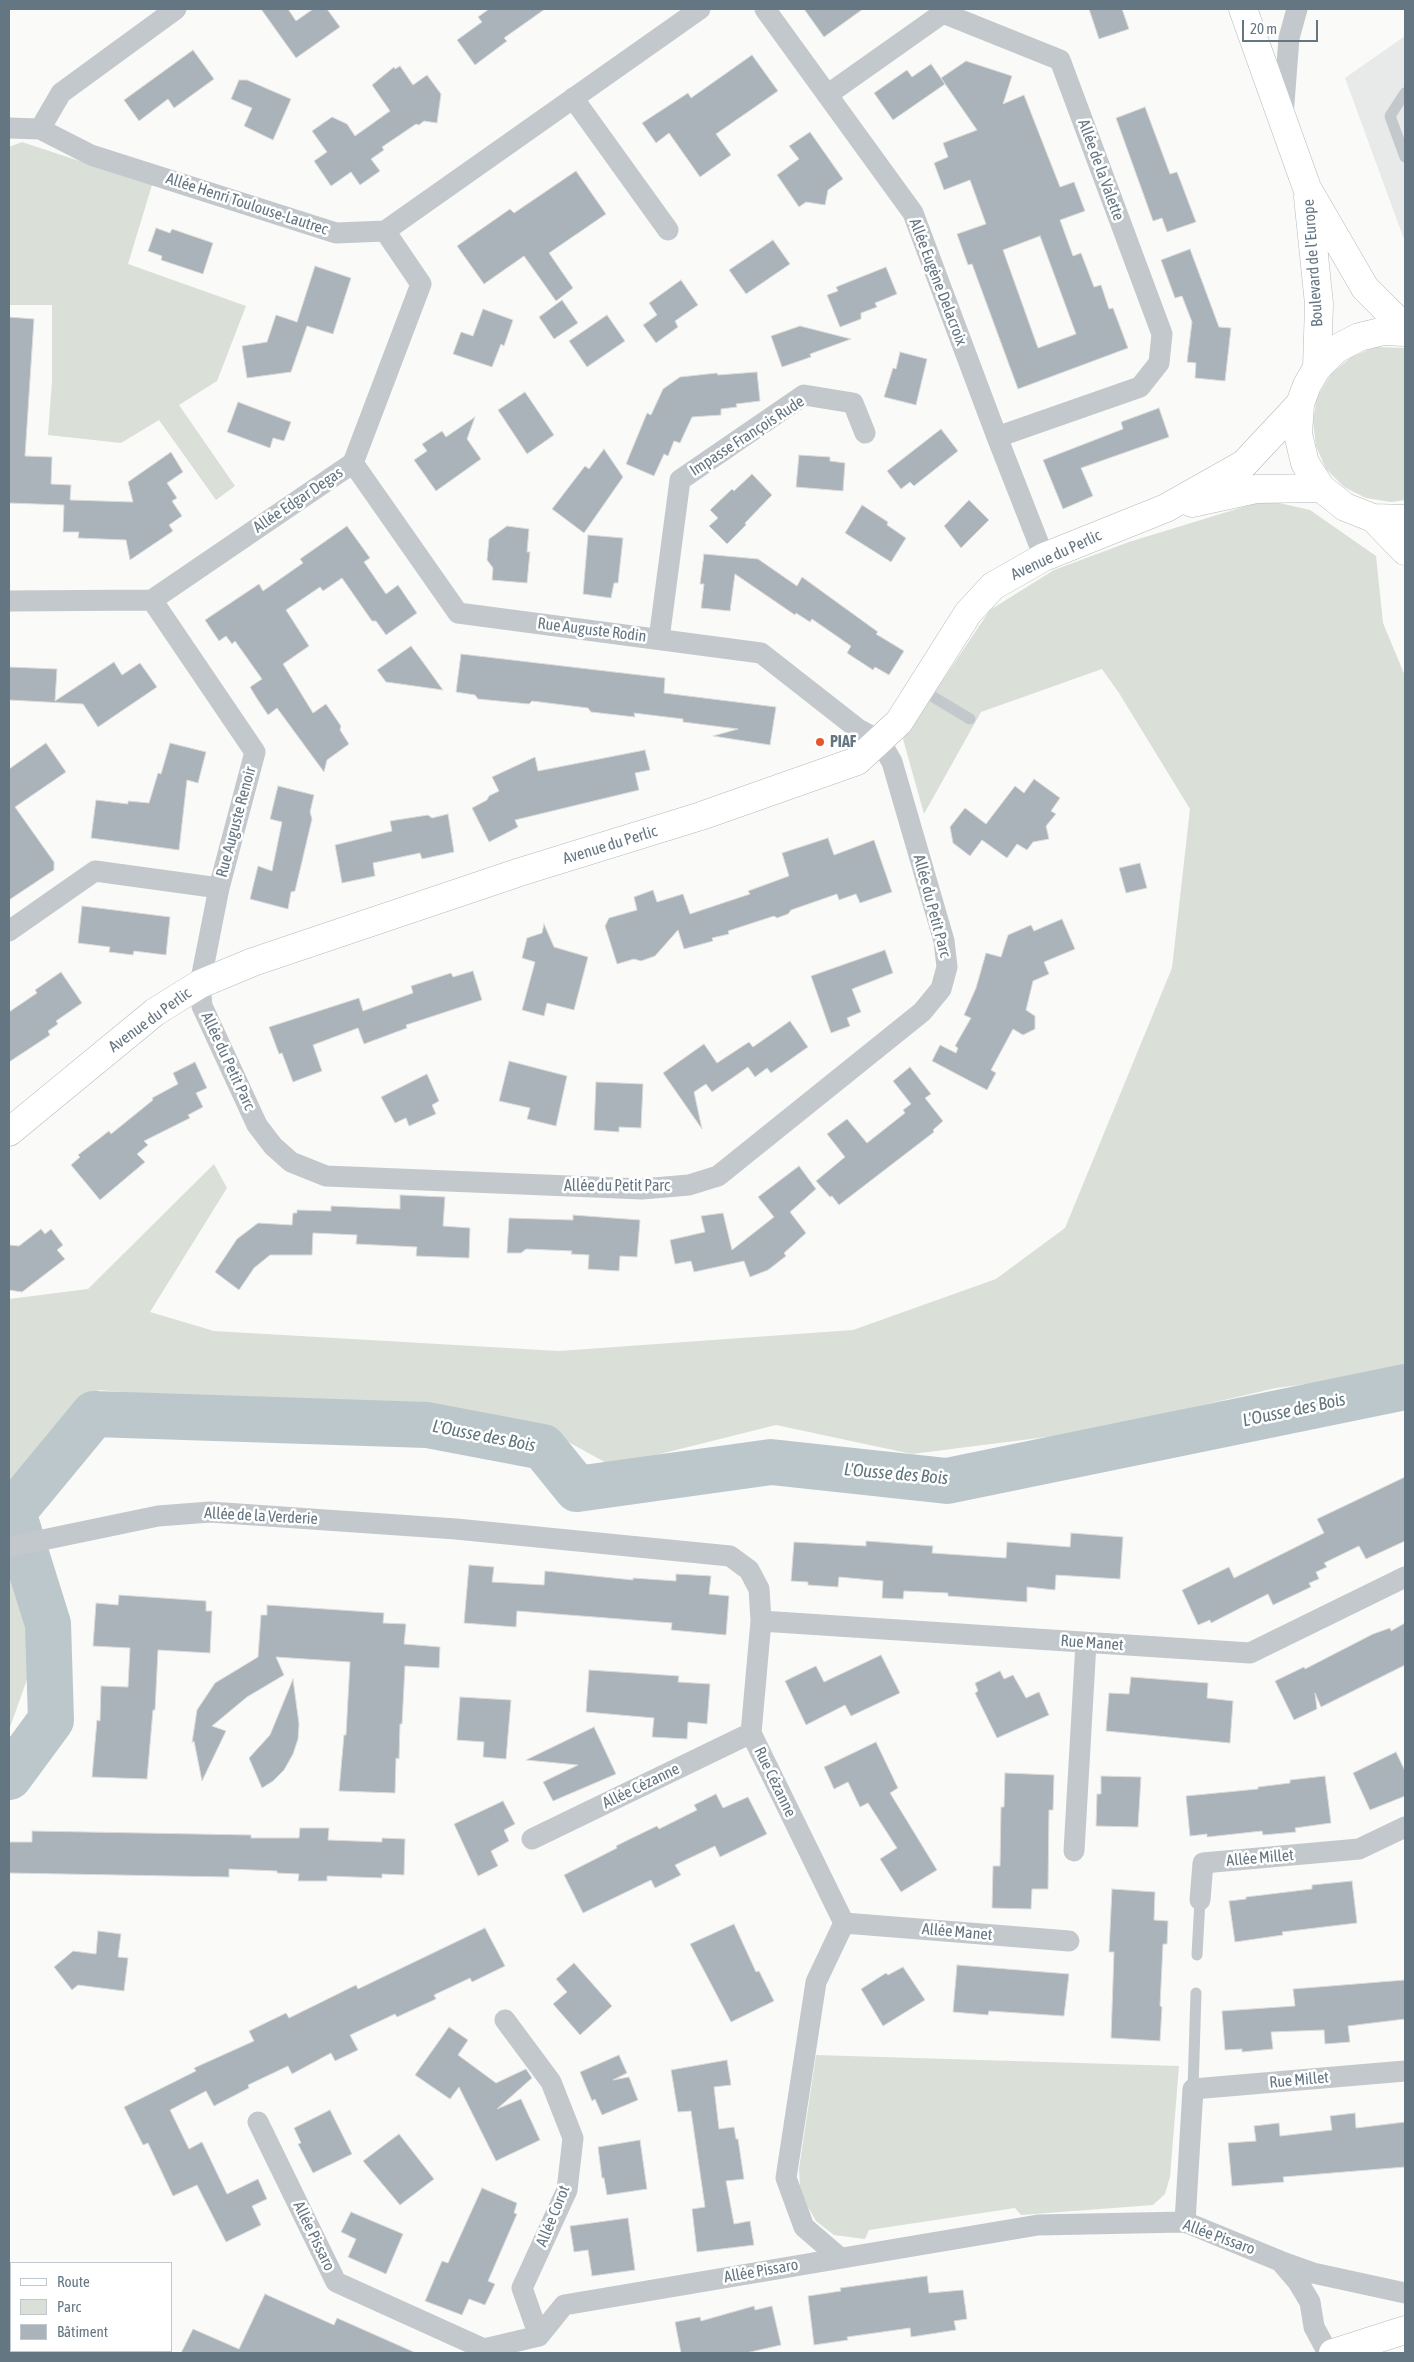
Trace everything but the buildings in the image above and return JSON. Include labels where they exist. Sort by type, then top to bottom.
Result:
[{"type":"street","points":[[40,129],[60,92],[176,9]]},
{"type":"street","points":[[385,231],[700,9]]},
{"type":"street","name":"Allée Eugène Delacroix","points":[[765,9],[913,213],[1044,557]]},
{"type":"street","name":"Boulevard de l'Europe","points":[[1243,9],[1307,188],[1365,288],[1405,328]]},
{"type":"street","points":[[1283,119],[1289,38],[1297,9]]},
{"type":"street","name":"Allée de la Valette","points":[[827,95],[944,13],[1060,60],[1162,334],[1159,363],[1140,387],[997,437]]},
{"type":"street","points":[[573,98],[668,230]]},
{"type":"street","name":"Allée Henri Toulouse-Lautrec","points":[[9,128],[40,129],[90,155],[336,233],[385,231]]},
{"type":"street","name":"Boulevard de l'Europe","points":[[1307,188],[1319,304],[1317,368]]},
{"type":"street","name":"Allée Edgar Degas","points":[[152,600],[353,463],[421,284],[385,231]]},
{"type":"street","points":[[1405,332],[1384,331],[1359,337],[1336,350],[1317,368],[1307,385],[1300,404],[1298,434],[1305,463],[1321,488],[1345,507],[1373,518],[1405,519]]},
{"type":"street","name":"Impasse François Rude","points":[[658,639],[680,480],[804,395],[853,403],[865,433]]},
{"type":"street","name":"Avenue du Perlic","points":[[9,1132],[155,1012],[200,984],[253,962],[520,872],[702,816],[856,761],[899,722],[968,613],[993,586],[1044,557],[1166,508],[1244,464],[1300,404]]},
{"type":"street","name":"Rue Auguste Rodin","points":[[353,463],[458,613],[761,653],[858,729],[880,741]]},
{"type":"street","name":"Avenue du Perlic","points":[[1166,508],[1256,490],[1321,488]]},
{"type":"street","points":[[1373,518],[1405,551]]},
{"type":"street","points":[[9,601],[152,600]]},
{"type":"street","name":"Rue Auguste Renoir","points":[[152,600],[255,752],[219,888],[200,984]]},
{"type":"street","name":"Allée du Petit Parc","points":[[200,984],[202,1006],[257,1125],[279,1151],[291,1162],[305,1169],[326,1176],[642,1189],[689,1185],[718,1176],[922,1012],[941,989],[947,967],[944,941],[892,762],[880,741]]},
{"type":"street","points":[[9,931],[95,871],[219,888]]},
{"type":"street","name":"Allée de la Verderie","points":[[9,1546],[158,1516],[210,1512],[456,1529]]},
{"type":"street","name":"Rue Cézanne","points":[[456,1529],[730,1556],[749,1570],[759,1589],[761,1621],[751,1733],[844,1923]]},
{"type":"street","name":"Rue Manet","points":[[761,1621],[1250,1653],[1405,1576]]},
{"type":"street","points":[[1074,1851],[1086,1643]]},
{"type":"street","name":"Allée Cézanne","points":[[532,1839],[751,1733]]},
{"type":"street","name":"Allée Millet","points":[[1200,1900],[1203,1863],[1359,1849],[1405,1828]]},
{"type":"street","points":[[840,2258],[804,2227],[786,2178],[816,1982],[844,1923]]},
{"type":"street","name":"Allée Manet","points":[[844,1923],[1069,1941]]},
{"type":"street","name":"Allée Corot","points":[[505,2020],[550,2082],[574,2138],[567,2190],[522,2288],[539,2336]]},
{"type":"street","name":"Rue Millet","points":[[1193,2089],[1405,2071]]},
{"type":"street","points":[[1185,2222],[1193,2089]]},
{"type":"street","name":"Allée Pissaro","points":[[258,2122],[336,2282],[484,2349],[539,2336],[564,2305],[1038,2225],[1185,2222],[1280,2261],[1298,2282],[1310,2302],[1314,2327],[1328,2353]]},
{"type":"street","points":[[1280,2261],[1313,2273],[1405,2293]]},
{"type":"street","points":[[1333,2353],[1400,2334]]},
{"type":"lane","points":[[1405,93],[1390,116],[1405,157]]},
{"type":"lane","points":[[920,688],[970,719]]},
{"type":"lane","name":"Allée Millet","points":[[1197,1955],[1200,1900]]},
{"type":"lane","points":[[1193,2089],[1196,1993]]},
{"type":"shaded area","points":[[1405,36],[1405,242],[1345,78]]},
{"type":"green space","points":[[22,142],[152,185],[128,264],[246,306],[217,381],[179,405],[235,486],[216,500],[159,420],[121,443],[48,435],[52,381],[52,305],[9,305],[9,147]]},
{"type":"green space","points":[[1375,347],[1405,348],[1405,500],[1391,502],[1366,498],[1344,487],[1326,469],[1316,446],[1313,421],[1317,397],[1331,374],[1351,357]]},
{"type":"green space","points":[[1266,500],[1310,510],[1376,556],[1383,623],[1405,676],[1405,1371],[1276,1388],[1086,1432],[912,1454],[776,1425],[612,1466],[541,1427],[99,1390],[9,1503],[9,1299],[88,1289],[214,1164],[227,1188],[150,1312],[214,1331],[559,1351],[853,1330],[996,1279],[1065,1228],[1172,968],[1190,809],[1119,693],[1102,669],[981,712],[924,814],[903,739],[990,610],[1054,570],[1129,542]]},
{"type":"green space","points":[[9,1548],[35,1657],[9,1730]]},
{"type":"green space","points":[[816,2055],[1179,2066],[1170,2177],[1165,2194],[1153,2205],[1021,2215],[1015,2208],[869,2230],[865,2239],[834,2235],[816,2221],[807,2205],[800,2186],[799,2169]]},
{"type":"waterway","name":"L'Ousse des Bois","points":[[9,1777],[51,1720],[48,1624],[13,1512],[94,1414],[427,1425],[543,1447],[577,1489],[771,1462],[947,1481],[1405,1387]]},
{"type":"place","name":"PIAF","points":[[820,742]]}]
